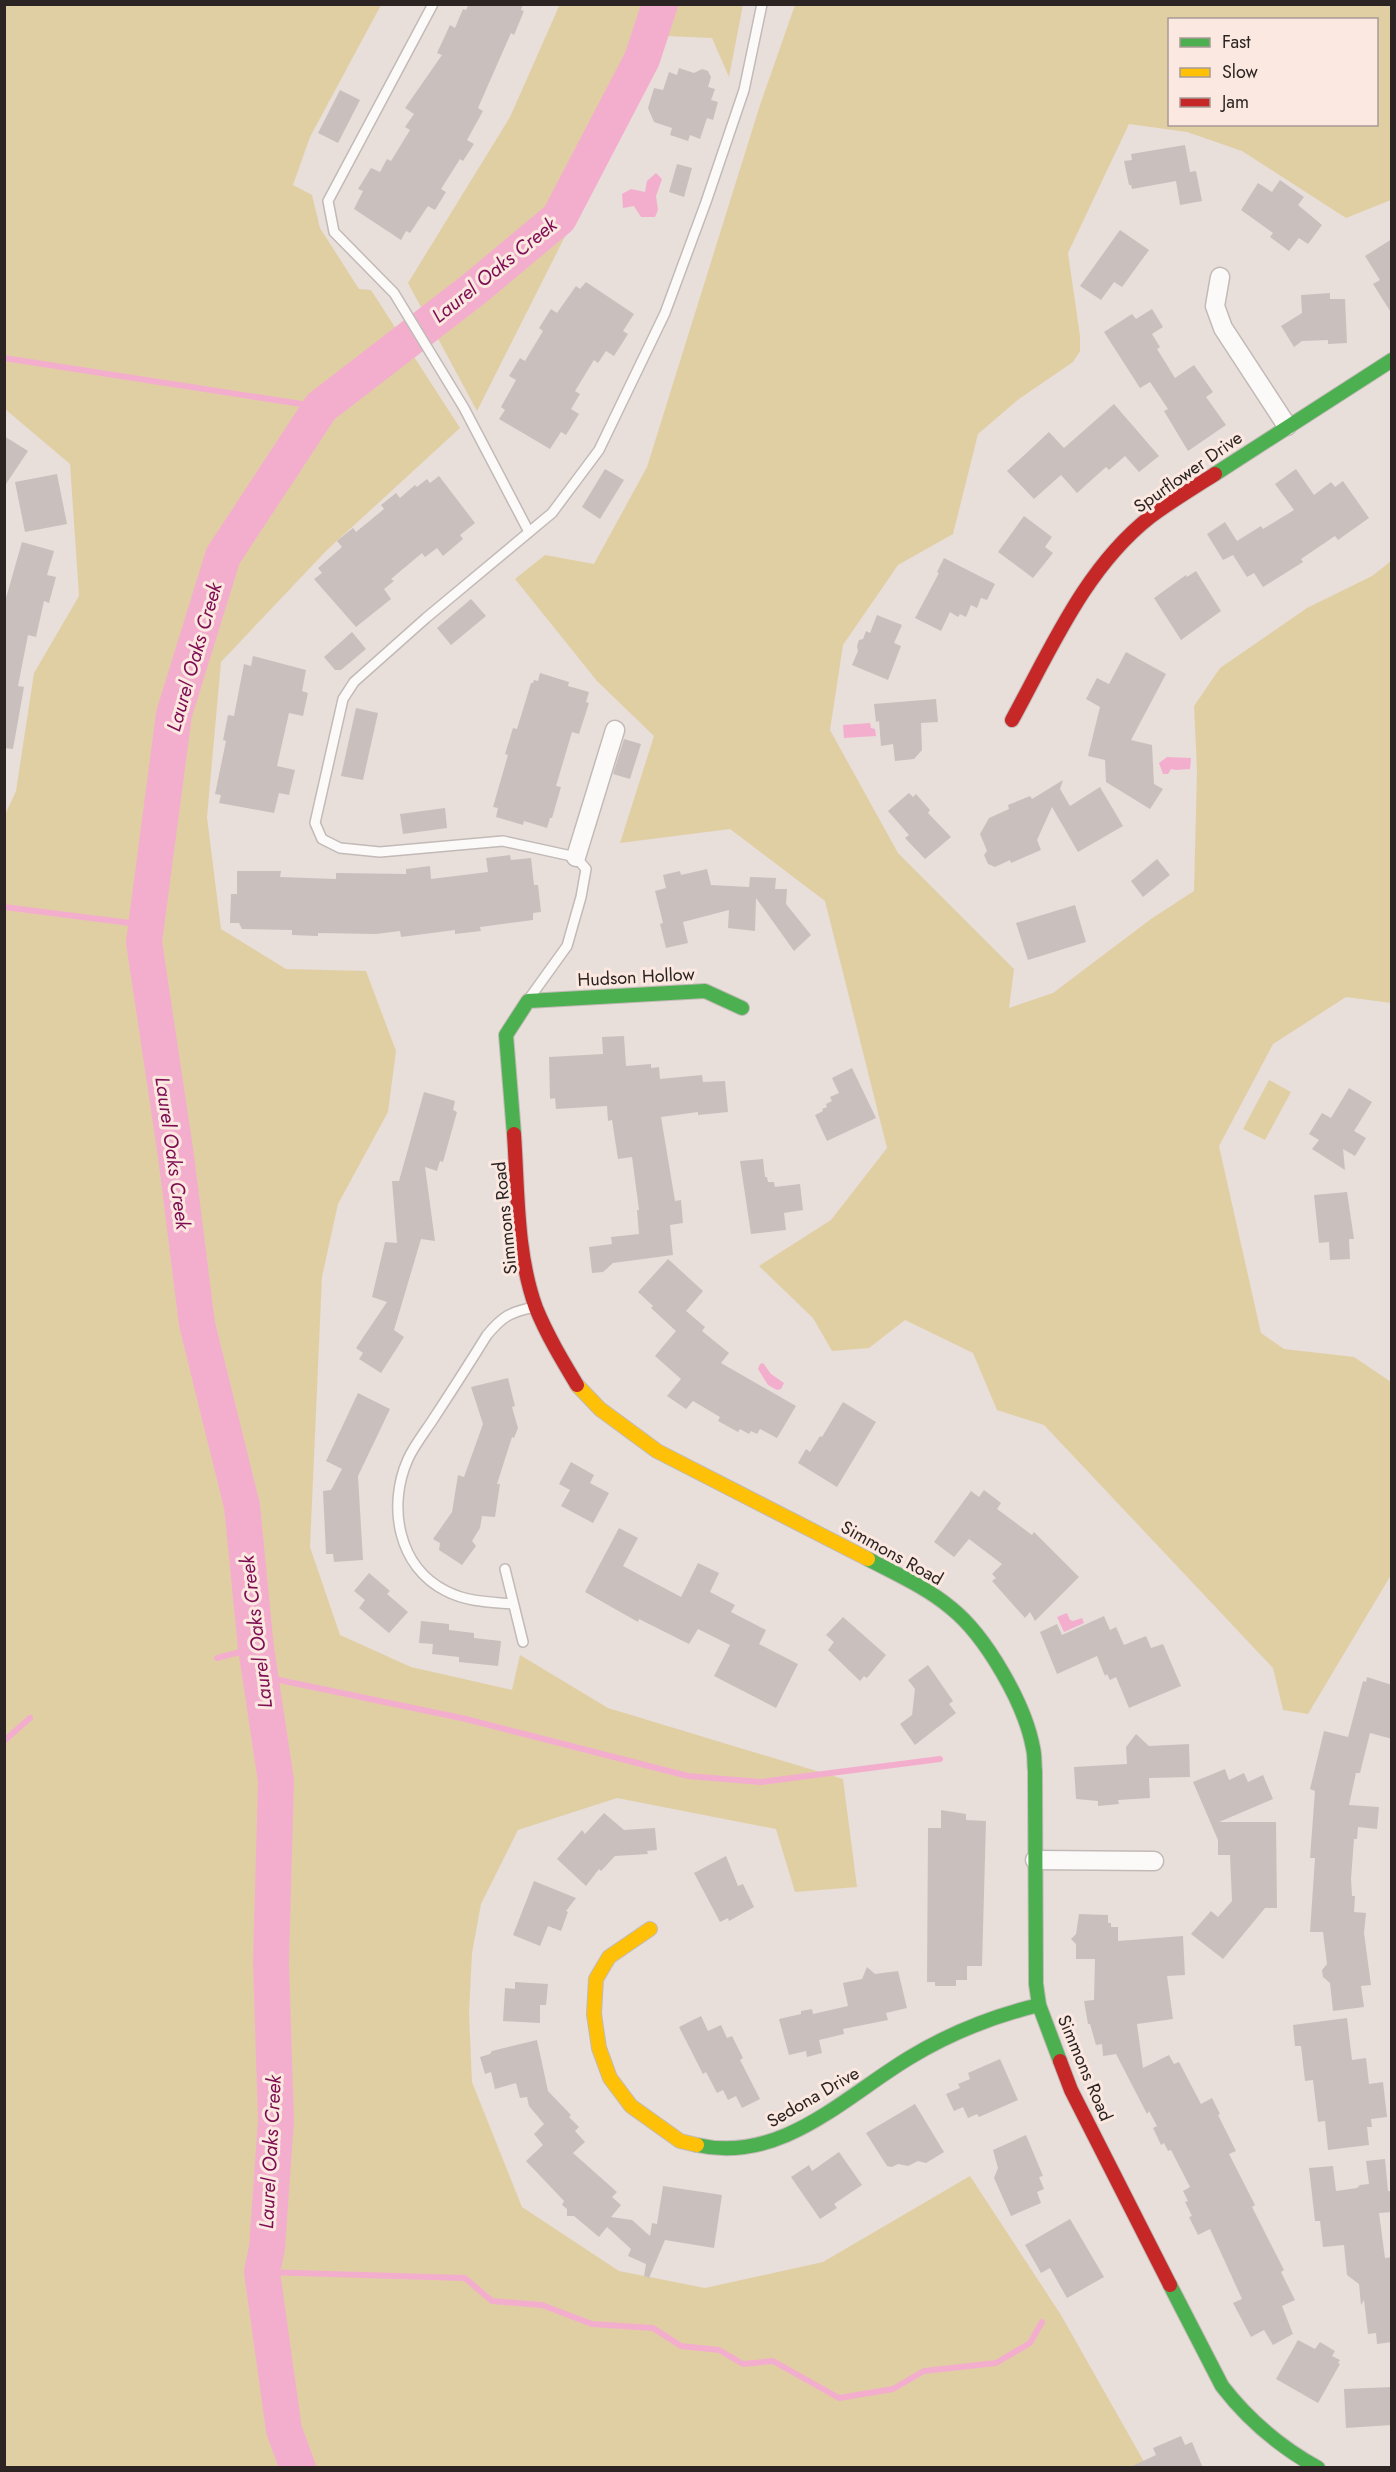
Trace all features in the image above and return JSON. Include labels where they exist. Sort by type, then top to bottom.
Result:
[{"type":"street","points":[[1220,277],[1215,306],[1223,328],[1287,426]]},
{"type":"street","name":"Spurflower Drive","points":[[1012,720],[1085,587],[1113,554],[1149,518],[1287,426],[1392,360]]},
{"type":"street","points":[[576,857],[615,730]]},
{"type":"street","name":"Hudson Hollow","points":[[528,1000],[705,992],[742,1008]]},
{"type":"street","name":"Simmons Road","points":[[528,1000],[506,1035],[523,1257],[536,1307],[555,1348],[579,1388],[600,1409],[657,1451],[909,1580],[942,1601],[961,1617],[982,1644],[1021,1713],[1033,1744],[1035,1963],[1039,2005],[1071,2090],[1222,2386],[1238,2408],[1261,2430],[1293,2455],[1318,2468]]},
{"type":"street","points":[[1035,1860],[1154,1861]]},
{"type":"street","name":"Sedona Drive","points":[[650,1929],[609,1957],[596,1979],[594,2014],[599,2048],[609,2078],[631,2106],[680,2141],[711,2148],[740,2148],[769,2143],[792,2134],[960,2030],[990,2016],[1039,2005]]},
{"type":"lane","points":[[433,4],[328,201],[334,232],[394,293],[464,408],[529,532]]},
{"type":"lane","points":[[528,1000],[567,946],[581,897],[586,869],[576,857],[503,841],[380,852],[340,848],[322,839],[315,824],[343,699],[354,682],[426,618],[552,513],[599,450],[665,313],[744,90],[762,4]]},
{"type":"lane","points":[[513,1604],[473,1601],[446,1592],[426,1578],[408,1555],[399,1530],[398,1489],[408,1458],[488,1335],[502,1317],[518,1310],[536,1307]]},
{"type":"lane","points":[[505,1569],[523,1642]]},
{"type":"shaded area","points":[[560,4],[743,5],[729,77],[712,38],[666,36],[477,411],[408,283],[510,117]]},
{"type":"shaded area","points":[[5,5],[381,5],[310,137],[293,185],[312,195],[320,228],[359,289],[371,290],[460,428],[326,551],[221,662],[207,817],[221,929],[286,969],[366,971],[396,1051],[388,1112],[338,1204],[322,1277],[310,1547],[340,1635],[411,1667],[512,1690],[520,1655],[608,1708],[843,1779],[857,1887],[795,1892],[776,1829],[617,1798],[518,1830],[481,1904],[472,1953],[469,2013],[472,2082],[522,2207],[619,2271],[705,2288],[823,2262],[970,2176],[1061,2315],[1147,2467],[5,2468],[4,817],[16,791],[34,673],[79,596],[70,464],[5,409]]},
{"type":"shaded area","points":[[795,5],[1391,5],[1391,200],[1346,218],[1242,151],[1187,132],[1129,124],[1068,253],[1080,336],[1080,351],[1073,362],[1019,399],[978,434],[953,534],[898,565],[843,645],[830,730],[898,853],[1014,969],[1009,1008],[1053,993],[1151,919],[1194,891],[1197,770],[1194,706],[1220,668],[1307,608],[1372,576],[1391,561],[1391,1003],[1346,997],[1273,1044],[1219,1146],[1261,1333],[1284,1349],[1354,1357],[1391,1382],[1391,1575],[1308,1714],[1283,1710],[1273,1668],[1044,1425],[997,1410],[973,1353],[905,1320],[869,1348],[832,1351],[813,1318],[759,1266],[831,1220],[887,1148],[825,901],[730,829],[620,843],[654,736],[597,681],[515,579],[545,555],[594,564],[647,467],[760,105]]},
{"type":"shaded area","points":[[656,173],[662,179],[656,196],[658,210],[655,217],[641,217],[634,206],[623,208],[622,194],[631,189],[645,192],[647,181]]},
{"type":"shaded area","points":[[870,723],[871,728],[875,729],[876,736],[844,738],[843,725]]},
{"type":"shaded area","points":[[1167,757],[1191,758],[1190,769],[1171,769],[1168,774],[1163,774],[1159,763]]},
{"type":"shaded area","points":[[1269,1080],[1291,1092],[1265,1140],[1243,1129]]},
{"type":"shaded area","points":[[763,1363],[771,1374],[784,1383],[781,1389],[777,1390],[768,1385],[758,1369]]},
{"type":"shaded area","points":[[1067,1613],[1070,1620],[1082,1618],[1084,1623],[1064,1632],[1057,1617]]},
{"type":"building","points":[[469,4],[523,4],[521,10],[524,11],[514,35],[511,33],[478,108],[483,111],[467,140],[474,144],[463,161],[460,159],[441,189],[446,192],[435,210],[428,206],[410,233],[406,231],[401,240],[354,209],[363,191],[358,189],[371,168],[380,172],[387,159],[391,161],[410,130],[405,127],[414,114],[405,108],[442,55],[437,53],[450,25],[455,28],[463,9],[466,10]]},
{"type":"building","points":[[679,68],[694,73],[702,69],[708,71],[711,77],[708,87],[715,89],[711,100],[718,102],[713,120],[707,118],[700,139],[690,135],[688,141],[670,135],[672,128],[654,122],[648,108],[654,88],[663,90],[669,72],[677,75]]},
{"type":"building","points":[[340,90],[360,100],[338,143],[318,133]]},
{"type":"building","points":[[1185,145],[1190,172],[1196,171],[1202,201],[1180,205],[1176,181],[1132,189],[1124,161],[1132,160],[1131,154]]},
{"type":"building","points":[[677,164],[692,168],[684,197],[669,192]]},
{"type":"building","points":[[1280,180],[1304,197],[1298,205],[1322,225],[1308,244],[1299,238],[1289,251],[1270,237],[1273,233],[1241,210],[1258,183],[1272,192]]},
{"type":"building","points":[[1120,230],[1149,250],[1122,287],[1114,282],[1101,300],[1080,286]]},
{"type":"building","points":[[1392,239],[1392,314],[1373,284],[1380,280],[1365,256]]},
{"type":"building","points":[[586,282],[634,314],[623,331],[628,334],[614,356],[606,351],[598,363],[594,360],[575,391],[580,394],[571,409],[579,414],[566,435],[561,432],[550,449],[499,419],[505,410],[501,407],[516,380],[509,376],[520,358],[525,361],[543,331],[539,328],[551,309],[557,313],[576,286],[580,289]]},
{"type":"building","points":[[1330,293],[1330,299],[1345,299],[1347,343],[1328,344],[1328,340],[1302,341],[1294,347],[1281,326],[1302,313],[1301,295]]},
{"type":"building","points":[[1152,309],[1163,327],[1152,334],[1160,347],[1157,349],[1175,378],[1194,365],[1213,392],[1206,397],[1226,425],[1188,451],[1164,411],[1168,409],[1150,382],[1140,388],[1104,332],[1132,314],[1136,319]]},
{"type":"building","points":[[1114,404],[1159,456],[1139,472],[1125,456],[1109,470],[1106,467],[1077,493],[1061,475],[1034,499],[1007,471],[1049,432],[1064,448]]},
{"type":"building","points":[[4,436],[28,451],[4,487]]},
{"type":"building","points":[[605,469],[624,480],[600,519],[582,507]]},
{"type":"building","points":[[1296,469],[1314,495],[1331,482],[1335,487],[1343,481],[1369,518],[1338,540],[1335,536],[1301,559],[1303,562],[1263,587],[1254,573],[1247,577],[1233,555],[1223,560],[1207,534],[1225,522],[1237,541],[1261,526],[1263,529],[1294,510],[1275,484]]},
{"type":"building","points":[[57,474],[67,524],[25,532],[15,482]]},
{"type":"building","points":[[439,476],[475,523],[460,535],[463,539],[443,556],[437,548],[425,557],[422,553],[391,579],[394,581],[384,589],[391,599],[356,627],[314,579],[322,573],[318,568],[342,547],[337,541],[353,528],[356,532],[384,509],[381,505],[396,493],[400,498],[415,485],[417,487],[427,479],[430,483]]},
{"type":"building","points":[[1024,516],[1052,537],[1045,547],[1053,553],[1033,578],[998,552]]},
{"type":"building","points":[[22,542],[54,551],[47,575],[56,577],[49,603],[44,601],[36,637],[28,635],[18,686],[24,687],[13,749],[4,748],[4,605]]},
{"type":"building","points":[[944,558],[995,584],[987,600],[981,598],[977,608],[971,605],[966,617],[960,614],[958,617],[950,612],[941,631],[915,618],[939,573],[937,572]]},
{"type":"building","points":[[1196,571],[1221,611],[1181,640],[1154,598],[1186,575],[1187,577]]},
{"type":"building","points":[[471,599],[486,616],[451,645],[437,628]]},
{"type":"building","points":[[877,615],[902,625],[894,643],[901,646],[888,680],[852,665],[858,651],[859,640],[863,639],[866,631],[870,633]]},
{"type":"building","points":[[352,632],[366,649],[341,670],[335,670],[324,657]]},
{"type":"building","points":[[1126,652],[1166,674],[1131,740],[1152,745],[1154,784],[1163,789],[1150,809],[1106,782],[1105,760],[1088,756],[1100,707],[1086,699],[1097,678],[1109,684]]},
{"type":"building","points":[[253,656],[306,670],[302,691],[308,693],[303,716],[289,713],[277,766],[295,770],[289,795],[279,793],[274,813],[219,803],[221,795],[215,794],[226,741],[223,740],[228,715],[234,716],[244,664],[251,666]]},
{"type":"building","points":[[540,673],[569,682],[568,686],[589,692],[586,702],[589,703],[579,734],[572,732],[556,786],[561,787],[547,828],[524,821],[523,825],[496,817],[498,808],[493,807],[513,728],[517,729],[531,683],[534,680],[538,681]]},
{"type":"building","points":[[936,699],[938,722],[921,723],[922,750],[914,759],[895,761],[893,744],[881,746],[879,721],[876,722],[874,704]]},
{"type":"building","points":[[356,708],[378,713],[363,780],[341,776]]},
{"type":"building","points":[[624,739],[641,744],[630,779],[613,774]]},
{"type":"building","points":[[1063,780],[1060,789],[1070,806],[1100,787],[1123,826],[1078,852],[1052,807],[1037,840],[1041,850],[1011,863],[1010,860],[995,867],[988,864],[984,855],[987,851],[980,834],[989,818],[1009,809],[1008,805],[1030,796],[1032,799]]},
{"type":"building","points":[[909,793],[913,797],[916,794],[930,810],[928,813],[951,837],[925,859],[905,838],[909,835],[888,811]]},
{"type":"building","points":[[445,808],[447,828],[403,834],[400,814]]},
{"type":"building","points":[[510,855],[511,860],[531,858],[534,885],[538,885],[541,912],[533,913],[533,920],[480,927],[481,931],[455,934],[455,930],[401,937],[400,931],[376,934],[292,935],[292,930],[242,929],[239,923],[230,923],[231,894],[237,894],[237,871],[281,871],[280,877],[336,879],[336,873],[406,874],[406,869],[430,866],[431,879],[488,872],[486,858]]},
{"type":"building","points":[[1157,859],[1170,875],[1143,897],[1131,881]]},
{"type":"building","points":[[707,869],[711,885],[749,887],[750,877],[776,878],[775,889],[787,889],[786,904],[811,935],[794,951],[756,898],[755,931],[728,928],[729,910],[683,922],[688,943],[666,948],[655,891],[666,888],[663,875],[680,871],[681,875]]},
{"type":"building","points":[[1075,905],[1086,942],[1028,960],[1016,923]]},
{"type":"building","points":[[624,1036],[626,1066],[651,1064],[651,1068],[659,1067],[660,1079],[702,1075],[703,1082],[725,1081],[728,1112],[698,1115],[698,1112],[661,1117],[675,1201],[681,1200],[683,1223],[670,1225],[673,1255],[613,1263],[603,1272],[592,1273],[589,1247],[612,1244],[611,1237],[639,1234],[637,1210],[639,1210],[632,1157],[618,1159],[612,1120],[608,1121],[607,1106],[556,1109],[555,1098],[550,1099],[549,1057],[603,1054],[602,1037]]},
{"type":"building","points":[[852,1068],[876,1118],[827,1141],[815,1115],[823,1111],[822,1109],[827,1107],[826,1104],[832,1101],[830,1097],[839,1093],[832,1078]]},
{"type":"building","points":[[1349,1088],[1372,1102],[1354,1131],[1366,1138],[1355,1156],[1343,1149],[1345,1170],[1312,1149],[1319,1140],[1309,1134],[1322,1113],[1331,1118]]},
{"type":"building","points":[[424,1092],[455,1101],[453,1110],[457,1112],[443,1162],[440,1161],[437,1171],[425,1167],[435,1241],[421,1239],[394,1330],[404,1337],[381,1373],[359,1359],[363,1353],[356,1348],[387,1302],[372,1297],[385,1242],[397,1243],[392,1181],[399,1181]]},
{"type":"building","points":[[763,1159],[765,1177],[768,1182],[774,1182],[775,1187],[800,1184],[803,1210],[784,1213],[786,1230],[751,1234],[740,1161]]},
{"type":"building","points":[[1347,1192],[1354,1239],[1349,1239],[1350,1259],[1330,1260],[1329,1242],[1319,1243],[1314,1195]]},
{"type":"building","points":[[668,1259],[703,1291],[686,1311],[705,1327],[702,1331],[729,1353],[721,1363],[796,1406],[777,1438],[760,1429],[757,1434],[751,1431],[749,1434],[740,1429],[738,1432],[718,1421],[720,1417],[693,1401],[686,1409],[667,1396],[681,1379],[655,1356],[676,1331],[651,1308],[653,1306],[638,1292]]},
{"type":"building","points":[[508,1378],[518,1428],[514,1438],[512,1437],[497,1484],[500,1484],[495,1517],[482,1516],[480,1528],[472,1541],[476,1546],[462,1565],[439,1550],[440,1543],[433,1539],[452,1512],[458,1475],[464,1477],[483,1424],[471,1387]]},
{"type":"building","points":[[358,1393],[390,1409],[358,1476],[363,1560],[334,1562],[333,1554],[326,1554],[323,1491],[331,1490],[342,1469],[326,1461]]},
{"type":"building","points":[[843,1402],[876,1422],[837,1487],[798,1463],[806,1449],[810,1452],[820,1436],[822,1437]]},
{"type":"building","points":[[571,1462],[594,1475],[590,1483],[609,1493],[593,1523],[561,1506],[570,1490],[559,1484]]},
{"type":"building","points":[[984,1490],[1001,1503],[997,1509],[1032,1535],[1034,1532],[1079,1577],[1035,1621],[1030,1612],[1025,1618],[992,1581],[996,1578],[992,1574],[1002,1564],[969,1539],[954,1557],[934,1542],[971,1491],[979,1497]]},
{"type":"building","points":[[619,1528],[638,1538],[623,1566],[681,1597],[698,1563],[719,1573],[710,1592],[735,1605],[731,1612],[766,1630],[759,1644],[798,1664],[776,1708],[714,1676],[730,1645],[698,1629],[689,1644],[639,1619],[638,1622],[585,1592]]},
{"type":"building","points":[[369,1573],[390,1591],[387,1594],[408,1612],[389,1633],[359,1608],[365,1600],[354,1591]]},
{"type":"building","points":[[1104,1616],[1110,1630],[1116,1627],[1124,1645],[1146,1636],[1151,1648],[1163,1644],[1181,1686],[1129,1708],[1116,1677],[1110,1680],[1107,1674],[1105,1676],[1097,1656],[1057,1674],[1040,1632],[1057,1624],[1062,1635]]},
{"type":"building","points":[[843,1617],[886,1655],[867,1678],[864,1676],[860,1681],[828,1650],[834,1642],[826,1635]]},
{"type":"building","points":[[421,1621],[449,1624],[449,1630],[474,1633],[474,1638],[501,1641],[498,1666],[459,1662],[459,1657],[432,1654],[433,1644],[419,1643]]},
{"type":"building","points":[[928,1665],[953,1701],[949,1704],[956,1713],[915,1745],[900,1724],[912,1715],[915,1689],[908,1680]]},
{"type":"building","points":[[1367,1677],[1392,1685],[1392,1739],[1370,1733],[1360,1773],[1356,1773],[1349,1805],[1379,1807],[1377,1829],[1358,1827],[1357,1839],[1354,1839],[1351,1879],[1352,1896],[1355,1896],[1354,1912],[1366,1913],[1364,1933],[1371,1985],[1361,1986],[1364,2007],[1333,2011],[1330,1983],[1323,1977],[1322,1970],[1327,1964],[1323,1932],[1310,1932],[1315,1858],[1310,1858],[1315,1791],[1310,1789],[1324,1731],[1348,1737],[1363,1681],[1366,1682]]},
{"type":"building","points":[[1136,1734],[1149,1746],[1189,1744],[1190,1777],[1149,1778],[1150,1798],[1118,1800],[1119,1804],[1098,1806],[1098,1801],[1076,1799],[1074,1767],[1127,1764],[1126,1747]]},
{"type":"building","points":[[1225,1769],[1229,1780],[1244,1773],[1248,1782],[1263,1775],[1273,1799],[1219,1822],[1276,1822],[1277,1908],[1265,1908],[1223,1959],[1191,1934],[1211,1911],[1218,1917],[1232,1901],[1230,1855],[1218,1855],[1218,1840],[1193,1782]]},
{"type":"building","points":[[941,1810],[966,1814],[966,1820],[986,1821],[982,1966],[967,1966],[967,1980],[956,1980],[956,1986],[935,1986],[935,1982],[927,1982],[928,1828],[941,1828]]},
{"type":"building","points":[[604,1813],[624,1830],[655,1828],[657,1850],[647,1851],[648,1854],[615,1856],[601,1871],[599,1869],[586,1886],[557,1859],[582,1830],[585,1834]]},
{"type":"building","points":[[726,1856],[738,1886],[743,1884],[754,1907],[729,1921],[728,1918],[720,1922],[694,1873]]},
{"type":"building","points":[[534,1881],[576,1898],[566,1911],[568,1912],[561,1931],[548,1926],[540,1946],[513,1935]]},
{"type":"building","points":[[1079,1914],[1108,1915],[1108,1923],[1111,1923],[1111,1927],[1118,1927],[1118,1941],[1183,1936],[1185,1975],[1167,1976],[1173,2019],[1137,2024],[1143,2068],[1169,2055],[1174,2064],[1179,2062],[1201,2104],[1212,2098],[1220,2114],[1218,2115],[1236,2151],[1229,2154],[1255,2205],[1252,2207],[1284,2270],[1281,2272],[1295,2300],[1282,2306],[1293,2334],[1273,2345],[1264,2330],[1251,2337],[1233,2303],[1242,2299],[1210,2229],[1198,2235],[1189,2217],[1192,2216],[1185,2202],[1188,2201],[1183,2191],[1190,2187],[1171,2150],[1168,2151],[1164,2143],[1161,2145],[1153,2128],[1157,2126],[1149,2111],[1147,2114],[1116,2054],[1103,2056],[1102,2044],[1096,2045],[1090,2024],[1088,2024],[1084,2001],[1094,2000],[1095,1959],[1076,1959],[1076,1944],[1071,1939],[1076,1934]]},
{"type":"building","points":[[867,1967],[875,1974],[898,1971],[907,2008],[886,2013],[888,2020],[843,2029],[844,2034],[819,2040],[822,2053],[807,2057],[806,2051],[789,2055],[779,2019],[801,2014],[801,2011],[812,2009],[813,2014],[848,2006],[843,1983],[862,1979]]},
{"type":"building","points":[[515,1982],[548,1984],[546,2005],[540,2005],[540,2023],[503,2021],[505,1988],[515,1989]]},
{"type":"building","points":[[701,2016],[708,2031],[721,2025],[727,2038],[732,2036],[743,2058],[740,2060],[760,2099],[742,2108],[736,2096],[728,2100],[723,2090],[717,2093],[706,2072],[703,2074],[679,2027]]},
{"type":"building","points":[[1347,2018],[1352,2060],[1366,2058],[1369,2084],[1383,2082],[1387,2117],[1371,2119],[1372,2127],[1367,2127],[1369,2145],[1328,2150],[1325,2121],[1318,2122],[1313,2080],[1305,2081],[1301,2046],[1295,2046],[1293,2025]]},
{"type":"building","points":[[537,2040],[548,2091],[571,2115],[569,2117],[579,2127],[575,2131],[585,2142],[573,2153],[617,2192],[612,2197],[621,2205],[611,2217],[632,2220],[650,2236],[652,2223],[657,2224],[663,2186],[722,2195],[714,2248],[665,2240],[649,2278],[644,2276],[646,2264],[628,2256],[631,2249],[607,2227],[599,2237],[574,2216],[567,2216],[567,2209],[562,2205],[564,2201],[526,2161],[543,2145],[534,2134],[544,2124],[529,2106],[527,2097],[520,2098],[516,2083],[495,2089],[491,2072],[485,2074],[480,2057],[492,2051]]},
{"type":"building","points":[[1000,2059],[1018,2100],[979,2117],[977,2114],[968,2118],[963,2107],[954,2111],[946,2094],[960,2088],[958,2084],[970,2079],[968,2073]]},
{"type":"building","points":[[915,2104],[944,2152],[926,2163],[918,2161],[908,2166],[898,2164],[892,2167],[887,2166],[866,2133]]},
{"type":"building","points":[[1026,2135],[1043,2176],[1039,2177],[1044,2189],[1037,2192],[1041,2203],[1011,2216],[994,2178],[998,2168],[993,2150]]},
{"type":"building","points":[[839,2152],[862,2185],[834,2204],[837,2208],[820,2219],[791,2177],[809,2165],[812,2171]]},
{"type":"building","points":[[1385,2159],[1388,2191],[1392,2191],[1392,2212],[1379,2213],[1385,2258],[1392,2257],[1392,2342],[1377,2344],[1376,2333],[1368,2334],[1364,2300],[1361,2305],[1359,2284],[1347,2275],[1344,2245],[1323,2247],[1320,2221],[1315,2221],[1309,2168],[1333,2166],[1336,2191],[1369,2184],[1366,2161]]},
{"type":"building","points":[[1070,2219],[1104,2277],[1067,2298],[1050,2268],[1041,2273],[1025,2245]]},
{"type":"building","points":[[1298,2340],[1315,2349],[1320,2342],[1335,2351],[1332,2356],[1340,2360],[1338,2363],[1340,2364],[1318,2403],[1276,2379]]},
{"type":"building","points":[[1392,2387],[1392,2425],[1346,2428],[1344,2389]]},
{"type":"building","points":[[1181,2436],[1185,2445],[1192,2442],[1203,2468],[1128,2468],[1156,2455],[1153,2448]]},
{"type":"waterway","name":"Laurel Oaks Creek","points":[[298,2468],[284,2430],[262,2272],[267,2248],[276,2120],[271,1962],[276,1781],[256,1648],[242,1506],[197,1324],[176,1156],[144,942],[174,714],[223,556],[321,407],[474,289],[559,218],[642,59],[660,4]]},
{"type":"waterway","points":[[4,358],[321,407]]},
{"type":"waterway","points":[[4,907],[146,925]]},
{"type":"waterway","points":[[217,1658],[256,1648]]},
{"type":"waterway","points":[[260,1676],[466,1719],[688,1776],[761,1782],[940,1759]]},
{"type":"waterway","points":[[4,1741],[30,1718]]},
{"type":"waterway","points":[[262,2272],[465,2278],[492,2301],[542,2305],[592,2324],[653,2328],[681,2346],[719,2350],[743,2364],[773,2361],[839,2398],[893,2389],[924,2371],[996,2363],[1030,2343],[1042,2322]]},
{"type":"traffic: fast","points":[[1215,474],[1392,360]]},
{"type":"traffic: fast","points":[[514,1134],[506,1035],[528,1001],[705,991],[742,1008]]},
{"type":"traffic: fast","points":[[868,1559],[911,1581],[951,1608],[964,1620],[1002,1672],[1029,1730],[1035,1771],[1036,1984],[1039,2005],[1060,2061]]},
{"type":"traffic: fast","points":[[697,2145],[727,2148],[756,2145],[783,2136],[809,2124],[909,2058],[940,2041],[988,2020],[1039,2005]]},
{"type":"traffic: fast","points":[[1170,2285],[1222,2386],[1243,2411],[1266,2432],[1318,2468]]},
{"type":"traffic: slow","points":[[577,1385],[600,1409],[657,1451],[868,1559]]},
{"type":"traffic: slow","points":[[650,1929],[609,1957],[596,1979],[594,2014],[599,2048],[610,2078],[631,2106],[680,2141],[697,2145]]},
{"type":"traffic: jam","points":[[1012,720],[1071,611],[1106,560],[1150,517],[1215,474]]},
{"type":"traffic: jam","points":[[514,1134],[521,1244],[529,1287],[545,1328],[577,1385]]},
{"type":"traffic: jam","points":[[1060,2061],[1071,2090],[1170,2285]]}]
